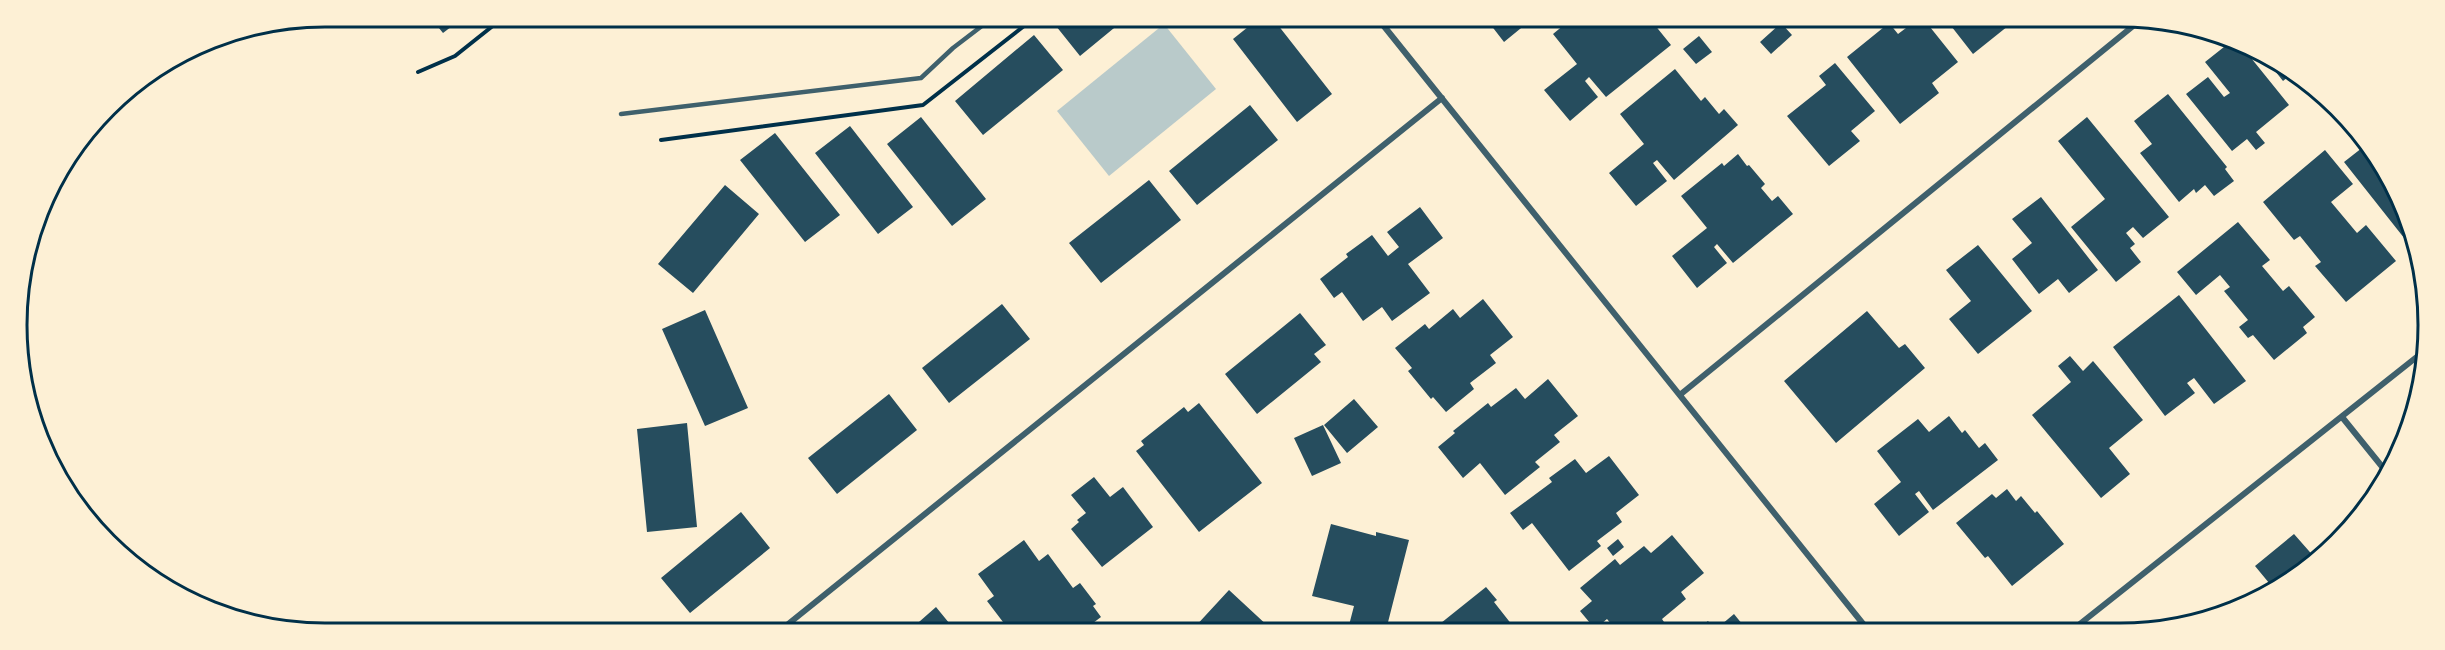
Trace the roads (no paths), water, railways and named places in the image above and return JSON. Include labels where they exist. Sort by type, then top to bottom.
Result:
[{"type":"street","points":[[1385,27],[1862,623]]},
{"type":"street","points":[[1681,394],[2131,28]]},
{"type":"street","points":[[788,623],[1442,98]]},
{"type":"street","points":[[2081,623],[2416,358]]},
{"type":"street","points":[[2342,417],[2382,467]]},
{"type":"lane","points":[[621,114],[921,78],[953,48],[981,27]]}]
